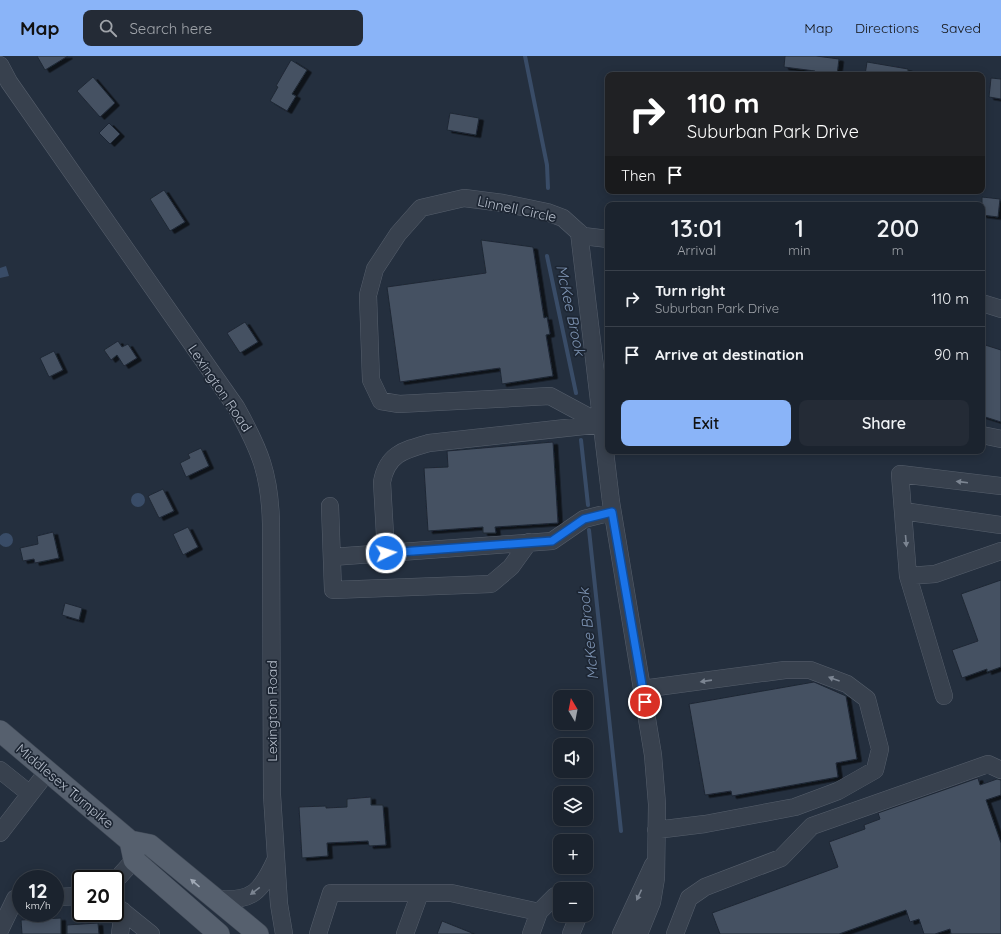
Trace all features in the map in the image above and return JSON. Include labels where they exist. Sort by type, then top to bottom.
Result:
[{"type":"main road","name":"Middlesex Turnpike","points":[[0,731],[132,850],[219,934]]},
{"type":"main road","name":"Middlesex Turnpike","points":[[132,850],[150,845],[258,934]]},
{"type":"street","name":"Lexington Road","points":[[0,65],[5,86],[236,407],[255,440],[264,467],[270,495],[271,510],[272,795],[279,904],[284,934]]},
{"type":"street","name":"Linnell Circle","points":[[605,239],[584,236],[563,218],[547,212],[502,203],[464,198],[421,208],[398,234],[375,270],[368,295],[371,380],[381,400],[399,404],[550,396],[605,433]]},
{"type":"street","points":[[386,553],[382,482],[384,471],[390,462],[402,452],[429,443],[605,433],[579,232]]},
{"type":"street","points":[[985,304],[1001,309]]},
{"type":"street","points":[[985,436],[1001,439]]},
{"type":"street","points":[[607,454],[612,512],[653,755],[657,804],[656,878],[652,902],[639,934]]},
{"type":"street","points":[[944,696],[908,576],[900,474],[1001,486]]},
{"type":"street","points":[[330,506],[333,590],[491,584],[511,567],[529,542]]},
{"type":"street","points":[[332,557],[552,541],[584,519],[612,512]]},
{"type":"street","points":[[903,512],[1001,525]]},
{"type":"street","points":[[908,576],[935,574],[1001,551]]},
{"type":"street","points":[[642,689],[785,670],[810,670],[847,684],[867,699],[880,749],[875,770],[838,791],[795,807],[705,824],[656,830]]},
{"type":"street","points":[[675,934],[689,898],[705,887],[781,858],[812,826],[988,764],[1001,770]]},
{"type":"street","points":[[0,770],[30,794]]},
{"type":"street","points":[[0,833],[47,772]]},
{"type":"street","points":[[121,870],[132,850]]},
{"type":"street","points":[[215,899],[236,900],[256,892],[267,878],[276,859]]},
{"type":"street","points":[[621,934],[656,860]]},
{"type":"street","points":[[318,934],[331,893],[451,893],[539,912]]},
{"type":"street","points":[[404,934],[420,893]]},
{"type":"street","points":[[531,934],[539,912],[553,898]]},
{"type":"street","points":[[0,930],[12,905]]},
{"type":"street","points":[[124,912],[151,934]]},
{"type":"street","points":[[120,922],[120,934]]},
{"type":"street","points":[[571,934],[576,922]]},
{"type":"water","points":[[6,266],[9,276],[0,278],[0,268]]},
{"type":"water","points":[[135,493],[141,493],[145,497],[145,503],[141,507],[135,507],[131,503],[131,497]]},
{"type":"water","points":[[3,533],[9,533],[13,537],[13,543],[9,547],[3,547],[-1,543],[-1,537]]},
{"type":"building","points":[[37,56],[68,56],[45,70]]},
{"type":"building","points":[[785,56],[816,56],[839,59],[837,72],[815,72],[784,67]]},
{"type":"building","points":[[291,60],[307,70],[292,94],[296,96],[287,111],[270,101],[278,87],[276,86]]},
{"type":"building","points":[[867,62],[908,69],[908,72],[865,72]]},
{"type":"building","points":[[93,77],[115,103],[100,117],[77,91]]},
{"type":"building","points":[[991,78],[1001,79],[1001,99],[989,97]]},
{"type":"building","points":[[450,113],[479,118],[476,135],[447,130]]},
{"type":"building","points":[[109,123],[120,134],[110,144],[99,133]]},
{"type":"building","points":[[164,190],[185,222],[170,231],[150,199]]},
{"type":"building","points":[[982,197],[1000,199],[998,217],[985,215],[985,202],[982,202]]},
{"type":"building","points":[[481,240],[533,247],[544,318],[547,317],[550,334],[546,335],[553,376],[502,384],[500,368],[400,382],[387,287],[486,273]]},
{"type":"building","points":[[245,322],[258,342],[240,353],[227,333]]},
{"type":"building","points":[[118,341],[122,347],[128,344],[137,358],[124,366],[117,355],[111,360],[104,350]]},
{"type":"building","points":[[985,345],[1001,350],[1001,422],[985,417]]},
{"type":"building","points":[[54,351],[63,370],[49,377],[40,358]]},
{"type":"building","points":[[553,442],[558,523],[495,527],[496,533],[483,533],[483,527],[428,531],[424,468],[448,467],[447,451]]},
{"type":"building","points":[[201,448],[209,466],[186,477],[180,463],[190,458],[188,454]]},
{"type":"building","points":[[163,489],[174,511],[159,518],[148,496]]},
{"type":"building","points":[[188,527],[198,547],[183,555],[173,534]]},
{"type":"building","points":[[53,532],[59,558],[35,563],[34,559],[23,561],[20,548],[38,544],[37,536]]},
{"type":"building","points":[[1001,580],[1001,667],[987,672],[987,669],[962,678],[952,650],[978,641],[961,594]]},
{"type":"building","points":[[65,603],[82,608],[79,620],[62,615]]},
{"type":"building","points":[[814,682],[846,696],[857,759],[836,763],[838,777],[732,796],[731,791],[705,795],[689,704]]},
{"type":"building","points":[[978,778],[980,785],[997,779],[1001,780],[1001,795],[986,800],[1001,843],[1001,934],[951,934],[950,929],[935,934],[924,934],[919,919],[910,922],[906,910],[839,934],[720,934],[712,913],[838,867],[829,842],[865,829],[864,825],[880,819],[878,813]]},
{"type":"building","points":[[371,797],[371,805],[383,805],[386,845],[369,846],[368,841],[327,843],[328,856],[302,858],[299,807],[347,807],[347,799]]},
{"type":"building","points":[[442,921],[472,933],[472,934],[437,934]]},
{"type":"building","points":[[21,922],[61,922],[61,934],[22,934]]},
{"type":"building","points":[[98,923],[99,934],[67,934],[67,925]]},
{"type":"waterway","name":"McKee Brook","points":[[525,56],[547,165],[548,188]]},
{"type":"waterway","name":"McKee Brook","points":[[547,256],[576,393]]},
{"type":"waterway","name":"McKee Brook","points":[[581,440],[588,505]]},
{"type":"waterway","name":"McKee Brook","points":[[589,530],[621,831]]},
{"type":"route","points":[[386,553],[552,541],[584,519],[612,512],[645,702]]}]
